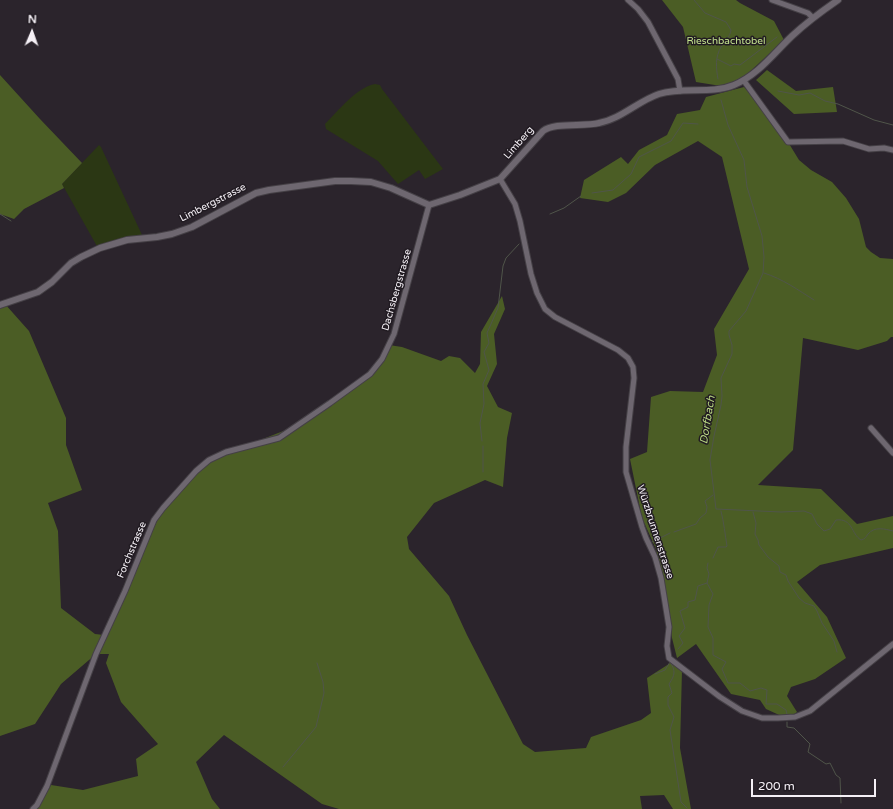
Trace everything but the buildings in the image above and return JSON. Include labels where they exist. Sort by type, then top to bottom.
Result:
[{"type":"street","points":[[628,0],[638,9],[648,22],[678,79],[680,91]]},
{"type":"street","points":[[772,0],[808,13],[813,18]]},
{"type":"street","points":[[838,0],[813,18],[744,81],[788,142],[843,141],[869,149],[884,148],[893,150]]},
{"type":"street","name":"Limberg","points":[[430,205],[500,179],[546,128],[601,123],[611,120],[658,94],[680,91],[722,89],[744,81]]},
{"type":"street","name":"Würzbrunnenstrasse","points":[[500,179],[515,204],[531,274],[537,293],[545,309],[555,317],[618,350],[628,358],[633,367],[634,378],[626,447],[626,472],[642,527],[655,557],[661,578],[669,627],[669,658],[720,697],[742,711],[762,718],[795,718],[810,711],[893,644]]},
{"type":"street","name":"Limbergstrasse","points":[[0,305],[38,292],[52,282],[71,263],[94,251],[127,240],[172,234],[192,227],[256,193],[335,181],[371,182],[403,193],[430,205]]},
{"type":"street","name":"Dachsbergstrasse","points":[[370,374],[382,359],[394,334],[430,205]]},
{"type":"street","name":"Forchstrasse","points":[[33,809],[37,805],[47,786],[91,665],[125,591],[148,532],[154,520],[163,508],[196,471],[209,460],[226,452],[279,438],[370,374]]},
{"type":"street","points":[[871,428],[893,453]]},
{"type":"green space","name":"Rieschbachtobel","points":[[662,0],[736,0],[774,21],[784,40],[743,78],[721,86],[696,82],[683,27]]},
{"type":"green space","points":[[767,70],[796,91],[833,87],[837,112],[794,114],[756,80]]},
{"type":"green space","points":[[0,75],[82,163],[62,184],[64,188],[24,209],[14,219],[0,214]]},
{"type":"green space","points":[[375,84],[380,85],[443,169],[425,179],[419,170],[398,184],[378,161],[326,129],[325,124],[348,100],[361,90]]},
{"type":"green space","points":[[744,87],[760,105],[788,142],[799,160],[811,170],[832,182],[846,198],[859,219],[866,247],[880,258],[893,259],[893,337],[887,341],[858,350],[803,338],[793,450],[758,485],[821,489],[857,524],[893,516],[893,548],[820,565],[797,582],[827,617],[846,658],[815,679],[791,687],[787,696],[797,712],[788,719],[766,709],[760,700],[731,694],[696,644],[677,658],[672,638],[666,592],[656,549],[642,518],[630,459],[647,452],[651,397],[670,391],[703,392],[717,355],[714,329],[749,269],[722,157],[698,141],[655,165],[626,193],[608,202],[580,198],[584,180],[621,157],[628,164],[639,150],[667,135],[677,114],[700,110],[706,97]]},
{"type":"green space","points":[[99,145],[143,237],[98,248],[62,184]]},
{"type":"green space","points":[[502,296],[505,309],[494,334],[497,364],[487,386],[498,407],[512,413],[507,438],[503,487],[485,480],[434,503],[407,537],[409,549],[449,596],[467,635],[523,744],[535,752],[586,748],[591,737],[641,720],[651,713],[647,678],[672,662],[682,670],[680,748],[691,809],[673,809],[664,795],[640,796],[642,809],[339,809],[322,804],[224,735],[196,762],[212,799],[220,809],[37,809],[51,785],[83,790],[138,776],[136,759],[158,744],[121,702],[106,663],[109,654],[96,654],[61,684],[35,724],[0,736],[0,305],[5,304],[29,331],[66,418],[66,445],[82,490],[48,503],[58,531],[61,608],[95,634],[104,635],[163,508],[209,460],[291,428],[370,374],[389,345],[402,347],[441,361],[449,356],[460,358],[475,373],[480,364],[481,332]]},
{"type":"waterway","name":"Dorfbach","points":[[694,0],[705,13],[726,22],[731,30],[718,55],[716,67],[718,79]]},
{"type":"waterway","points":[[717,59],[731,66],[734,64],[740,65],[777,37]]},
{"type":"waterway","points":[[778,91],[799,95],[810,93],[825,101],[838,104],[874,120],[893,125]]},
{"type":"waterway","name":"Dorfbach","points":[[721,100],[728,125],[744,160],[747,187],[762,236],[764,257],[763,273],[746,311],[729,331],[732,354],[721,378],[721,405],[710,460],[716,509],[781,512],[804,511],[812,514],[817,524],[824,531],[830,529],[836,520],[846,521],[861,540],[871,531],[877,529],[893,531]]},
{"type":"waterway","points":[[592,193],[613,190],[631,174],[639,157],[671,141],[683,123],[698,124]]},
{"type":"waterway","points":[[550,214],[564,208],[581,196]]},
{"type":"waterway","points":[[0,214],[11,221]]},
{"type":"waterway","points":[[482,441],[480,423],[484,404],[483,384],[489,370],[484,352],[489,343],[487,333],[498,308],[503,266],[506,258],[519,244]]},
{"type":"waterway","points":[[764,273],[784,282],[814,300]]},
{"type":"waterway","points":[[483,446],[483,472]]},
{"type":"waterway","points":[[674,532],[696,524],[706,513],[707,507],[705,501],[713,495]]},
{"type":"waterway","points":[[713,558],[718,547],[727,546],[721,511]]},
{"type":"waterway","points":[[753,512],[756,523],[755,534],[759,545],[768,557],[779,566],[780,572],[786,575],[788,581],[799,598],[805,603],[814,606],[822,623],[834,641],[837,652]]},
{"type":"waterway","points":[[652,542],[670,533]]},
{"type":"waterway","points":[[708,563],[707,568],[709,574],[707,583],[713,594],[709,605],[708,627],[713,638],[713,655],[726,662],[722,669],[728,683],[740,683],[750,691],[761,688],[767,690],[766,704],[777,704],[786,710],[787,714]]},
{"type":"waterway","points":[[678,649],[683,643],[679,636],[685,628],[680,611],[688,607],[688,602],[695,600],[698,586],[707,583]]},
{"type":"waterway","points":[[655,674],[665,670],[670,662],[674,673],[669,684],[672,693],[668,697],[668,705],[674,717],[670,730],[681,802],[687,808]]},
{"type":"waterway","points":[[283,767],[316,727],[324,693],[323,682],[317,663]]},
{"type":"waterway","points":[[787,722],[787,727],[794,728],[810,744],[808,752],[826,764],[830,763],[836,775],[840,778],[841,803]]}]
